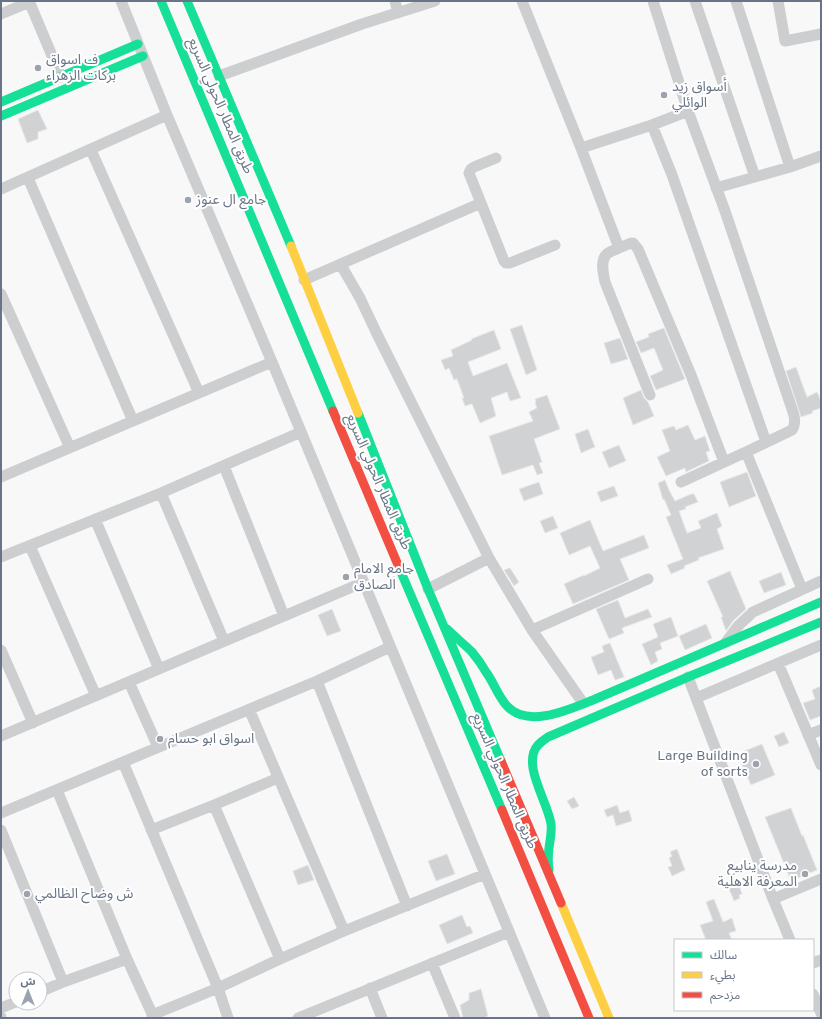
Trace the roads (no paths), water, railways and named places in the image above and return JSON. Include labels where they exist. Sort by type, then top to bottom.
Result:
[{"type":"main road","name":"طريق المطار الحولي السريع","points":[[161,1],[266,219],[283,259],[589,1018]]},
{"type":"main road","name":"طريق المطار الحولي السريع","points":[[187,1],[219,76],[266,219],[283,259],[304,280],[428,589],[609,1018]]},
{"type":"main road","points":[[1,102],[138,44]]},
{"type":"main road","points":[[1,116],[143,56]]},
{"type":"main road","points":[[441,618],[452,635],[465,645],[475,656],[510,710],[522,716],[536,717],[583,703],[821,602]]},
{"type":"main road","points":[[552,883],[548,860],[552,835],[551,821],[532,767],[532,756],[536,747],[548,737],[819,623],[816,614],[807,608]]},
{"type":"street","points":[[121,1],[167,116],[302,432],[545,1018]]},
{"type":"street","points":[[395,1],[398,13]]},
{"type":"street","points":[[219,76],[362,24],[435,1]]},
{"type":"street","points":[[522,1],[619,248]]},
{"type":"street","points":[[653,1],[688,111],[794,412],[795,419],[792,430],[682,482]]},
{"type":"street","points":[[695,1],[755,177]]},
{"type":"street","points":[[736,1],[790,167]]},
{"type":"street","points":[[778,1],[785,41],[821,34]]},
{"type":"street","points":[[1,14],[30,2],[61,77]]},
{"type":"street","points":[[581,148],[652,125],[688,111]]},
{"type":"street","points":[[1,189],[167,116]]},
{"type":"street","points":[[652,125],[672,175],[766,442]]},
{"type":"street","points":[[91,150],[199,393]]},
{"type":"street","points":[[716,188],[790,167],[821,156]]},
{"type":"street","points":[[496,158],[474,167],[470,171],[470,176],[502,257],[506,263],[510,263],[555,245]]},
{"type":"street","points":[[28,178],[133,421]]},
{"type":"street","points":[[304,280],[481,204]]},
{"type":"street","points":[[650,395],[605,282],[603,272],[604,259],[607,253],[631,243],[634,243],[638,249],[691,375],[724,462]]},
{"type":"street","points":[[341,265],[360,298],[489,558],[532,630],[583,703]]},
{"type":"street","points":[[1,294],[70,448]]},
{"type":"street","points":[[2,473],[70,448],[272,362]]},
{"type":"street","points":[[1,557],[161,493],[302,432]]},
{"type":"street","points":[[746,452],[802,589]]},
{"type":"street","points":[[224,466],[284,616]]},
{"type":"street","points":[[161,493],[224,641]]},
{"type":"street","points":[[95,519],[159,669]]},
{"type":"street","points":[[30,546],[96,696]]},
{"type":"street","points":[[428,589],[489,558]]},
{"type":"street","points":[[532,630],[648,578]]},
{"type":"street","points":[[725,643],[738,626],[753,612],[821,581]]},
{"type":"street","points":[[1,736],[364,582]]},
{"type":"street","points":[[696,698],[821,645]]},
{"type":"street","points":[[1,813],[317,681],[390,647]]},
{"type":"street","points":[[1,650],[33,723]]},
{"type":"street","points":[[778,663],[821,765]]},
{"type":"street","points":[[688,677],[790,939]]},
{"type":"street","points":[[317,681],[407,906]]},
{"type":"street","points":[[129,682],[158,747]]},
{"type":"street","points":[[249,709],[344,930]]},
{"type":"street","points":[[808,735],[821,730]]},
{"type":"street","points":[[123,762],[218,988],[228,1018]]},
{"type":"street","points":[[151,830],[278,778]]},
{"type":"street","points":[[57,790],[127,959],[153,1016],[344,930],[485,874]]},
{"type":"street","points":[[214,805],[280,959]]},
{"type":"street","points":[[1,830],[63,982]]},
{"type":"street","points":[[773,899],[821,879]]},
{"type":"street","points":[[303,1017],[370,988],[509,932]]},
{"type":"street","points":[[48,989],[127,959]]},
{"type":"street","points":[[432,963],[455,1018]]},
{"type":"street","points":[[370,988],[382,1018]]},
{"type":"street","points":[[814,996],[821,1013]]},
{"type":"place","name":"ف اسواق بركات الزهراء","points":[[38,68]]},
{"type":"place","name":"أسواق زيد الوائلي","points":[[664,95]]},
{"type":"place","name":"جامع ال عنوز","points":[[188,200]]},
{"type":"place","name":"جامع الامام الصادق","points":[[346,577]]},
{"type":"place","name":"اسواق ابو حسام","points":[[160,739]]},
{"type":"place","name":"Large Building of sorts","points":[[756,764]]},
{"type":"place","name":"مدرسة ينابيع المعرفة الاهلية","points":[[805,874]]},
{"type":"place","name":"ش وضاح الظالمي","points":[[27,894]]}]
